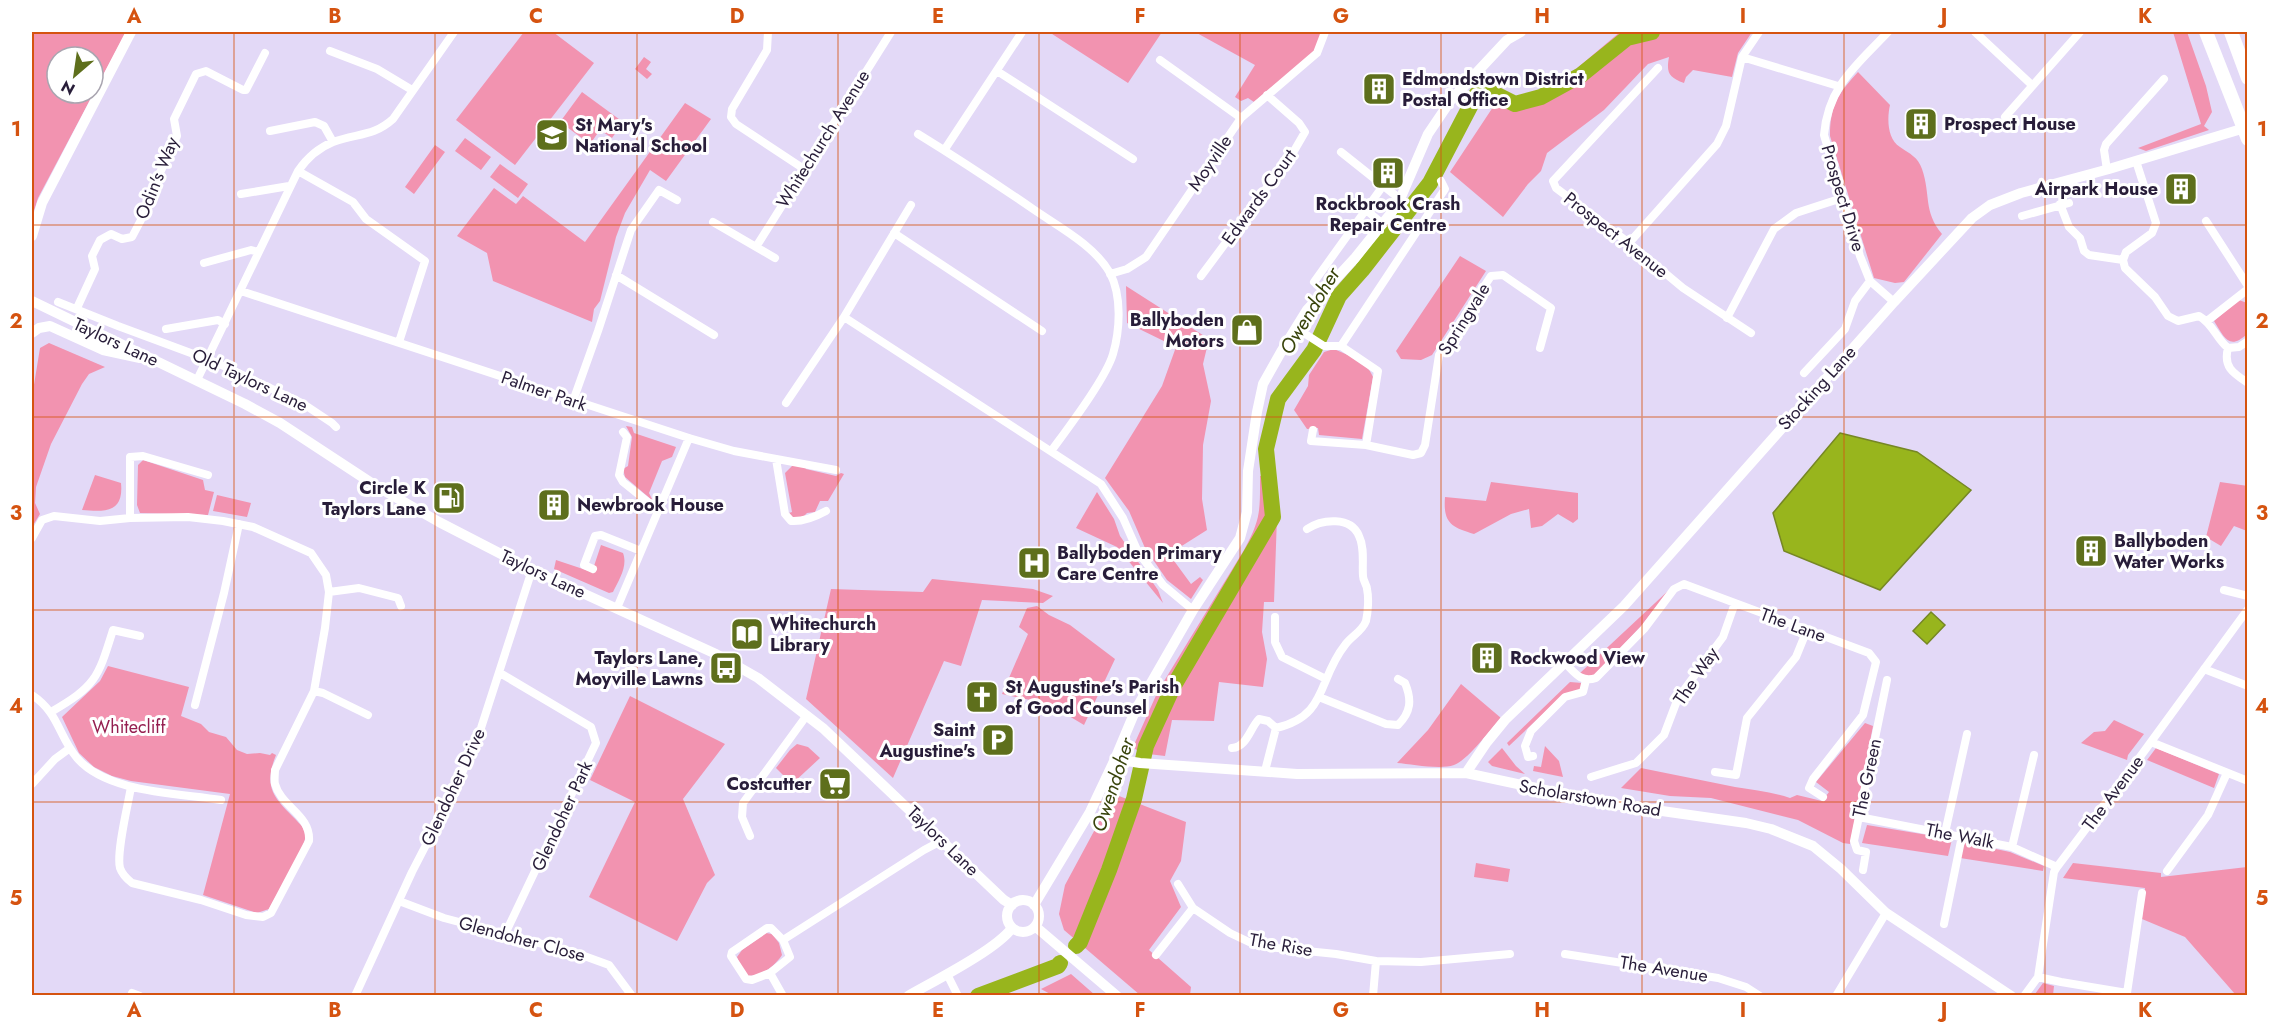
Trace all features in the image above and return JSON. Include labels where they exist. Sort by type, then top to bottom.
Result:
[{"type":"highway","points":[[2206,32],[2247,139]]},
{"type":"highway","points":[[2231,32],[2247,78]]},
{"type":"main road","points":[[32,236],[42,203],[131,32]]},
{"type":"main road","points":[[1034,904],[1068,850],[1115,759],[1136,710],[1193,610],[1235,546],[1245,526],[1251,444],[1263,384],[1307,310],[1383,224],[1400,199],[1428,134],[1441,113],[1488,59],[1507,40],[1521,32]]},
{"type":"main road","name":"Stocking Lane","points":[[1466,773],[1487,741],[1505,720],[1623,606],[1894,302],[1972,218],[1990,205],[2021,193],[2107,170],[2247,127]]},
{"type":"main road","name":"Taylors Lane","points":[[32,301],[197,380],[280,423],[369,481],[439,522],[532,570],[716,654],[758,678],[807,715],[1012,905]]},
{"type":"main road","points":[[32,333],[39,328],[50,327],[103,350],[161,363]]},
{"type":"main road","name":"Scholarstown Road","points":[[1115,759],[1142,763],[1321,774],[1466,773],[1578,797],[1746,823],[1771,829],[1813,846],[1841,869],[1886,913],[2011,996]]},
{"type":"main road","points":[[1023,900],[1034,904],[1039,914],[1036,927],[1023,932],[1012,928],[1007,917],[1012,905],[1023,900]]},
{"type":"main road","points":[[1036,927],[1117,996]]},
{"type":"main road","points":[[908,996],[1004,938],[1012,928]]},
{"type":"street","points":[[197,380],[297,171],[307,158],[333,142],[382,129],[393,119],[454,32]]},
{"type":"street","points":[[768,32],[767,50],[732,109],[731,117],[736,124],[804,169]]},
{"type":"street","name":"Whitechurch Avenue","points":[[756,247],[891,32]]},
{"type":"street","points":[[945,149],[1022,32]]},
{"type":"street","points":[[1241,118],[1317,53],[1325,32]]},
{"type":"street","points":[[1629,243],[1717,144],[1726,126],[1742,57],[1759,32]]},
{"type":"street","name":"Prospect Drive","points":[[1888,32],[1838,86],[1826,119],[1824,135],[1860,256],[1870,281],[1894,302]]},
{"type":"street","points":[[1975,32],[2032,86]]},
{"type":"street","points":[[2006,117],[2080,32]]},
{"type":"street","points":[[330,51],[377,69],[412,90]]},
{"type":"street","name":"Odin's Way","points":[[77,308],[95,269],[92,256],[100,240],[111,234],[122,239],[132,237],[146,211],[151,201],[152,190],[177,136],[174,119],[196,74],[206,71],[246,90],[265,53]]},
{"type":"street","points":[[1742,57],[1838,86]]},
{"type":"street","name":"Moyville","points":[[1110,274],[1127,269],[1146,257],[1241,118],[1160,60]]},
{"type":"street","name":"Prospect Avenue","points":[[1658,68],[1552,181],[1556,188],[1629,243],[1683,288],[1751,333]]},
{"type":"street","points":[[997,71],[1133,159]]},
{"type":"street","points":[[2107,170],[2104,150],[2106,144],[2164,79]]},
{"type":"street","name":"Edwards Court","points":[[1201,276],[1294,151],[1305,132],[1299,123],[1267,95]]},
{"type":"street","points":[[270,131],[315,122],[324,126],[333,142]]},
{"type":"street","points":[[918,134],[945,149],[1077,239],[1100,260],[1110,274],[1119,318],[1113,355],[1099,381],[1052,450]]},
{"type":"street","points":[[1341,152],[1400,199]]},
{"type":"street","points":[[2136,161],[2156,223],[2152,233],[2126,252],[2123,260],[2125,268],[2155,297],[2168,316],[2178,321],[2199,316],[2207,321],[2219,340],[2229,348],[2239,347],[2247,341]]},
{"type":"street","points":[[297,171],[353,202],[366,219],[425,261],[399,342]]},
{"type":"street","points":[[1341,346],[1445,189],[1441,181]]},
{"type":"street","points":[[241,194],[289,186]]},
{"type":"street","points":[[573,401],[631,230],[659,190],[677,200]]},
{"type":"street","points":[[1314,282],[1380,190]]},
{"type":"street","points":[[1727,318],[1774,229],[1796,213],[1842,198]]},
{"type":"street","points":[[2022,216],[2069,202]]},
{"type":"street","points":[[2060,204],[2069,227],[2079,238],[2084,251],[2089,255],[2123,260]]},
{"type":"street","points":[[786,403],[844,317],[911,205]]},
{"type":"street","points":[[1366,210],[1383,224]]},
{"type":"street","points":[[713,222],[775,258]]},
{"type":"street","points":[[2206,222],[2247,287],[2207,321]]},
{"type":"street","points":[[894,233],[1042,331]]},
{"type":"street","points":[[204,263],[251,250],[258,252]]},
{"type":"street","points":[[616,275],[714,335]]},
{"type":"street","name":"Springvale","points":[[1313,430],[1311,441],[1366,445],[1413,455],[1420,453],[1425,445],[1439,355],[1491,276],[1503,275],[1551,308],[1540,348]]},
{"type":"street","points":[[1804,373],[1845,329],[1855,301],[1870,281]]},
{"type":"street","name":"Palmer Park","points":[[241,291],[688,438],[734,451],[836,470]]},
{"type":"street","name":"Old Taylors Lane","points":[[58,302],[208,359],[302,403],[336,428]]},
{"type":"street","points":[[844,317],[1052,450],[1101,484],[1123,518],[1138,552],[1163,585],[1193,610]]},
{"type":"street","points":[[166,329],[218,320],[225,324]]},
{"type":"street","points":[[1296,328],[1324,346],[1341,346],[1378,371],[1366,445]]},
{"type":"street","points":[[2229,348],[2226,359],[2228,368],[2247,383]]},
{"type":"street","points":[[623,432],[627,437],[619,475],[623,482],[658,510]]},
{"type":"street","points":[[617,608],[688,438]]},
{"type":"street","points":[[130,518],[130,457],[143,456],[208,475]]},
{"type":"street","points":[[776,459],[785,514],[790,521],[797,522],[826,511]]},
{"type":"street","points":[[32,538],[42,520],[48,517],[100,521],[188,517],[253,526],[311,553],[326,575],[329,592],[314,691],[275,770],[275,784],[281,795],[306,824],[309,841],[274,909],[268,916],[246,915],[201,900],[132,883],[125,878],[120,867],[120,852],[131,787]]},
{"type":"street","points":[[1276,728],[1301,720],[1319,697],[1330,667],[1345,643],[1361,630],[1366,621],[1367,587],[1363,578],[1364,568],[1359,535],[1352,526],[1341,521],[1318,523],[1307,529]]},
{"type":"street","points":[[195,705],[225,593],[239,524]]},
{"type":"street","points":[[593,568],[584,565],[595,536],[601,535],[641,551]]},
{"type":"street","name":"Glendoher Drive","points":[[355,996],[399,900],[457,785],[481,728],[532,570]]},
{"type":"street","name":"The Lane","points":[[1533,756],[1528,757],[1525,746],[1531,731],[1565,697],[1583,692],[1586,681],[1596,678],[1636,637],[1678,585],[1687,584],[1869,653],[1874,657],[1876,662],[1867,706],[1813,779],[1809,788],[1823,797]]},
{"type":"street","points":[[329,592],[359,588],[398,598],[401,606]]},
{"type":"street","points":[[2224,590],[2247,596]]},
{"type":"street","name":"The Way","points":[[1591,777],[1636,763],[1664,735],[1678,698],[1723,637],[1736,603]]},
{"type":"street","name":"The Avenue","points":[[2024,996],[2038,977],[2054,872],[2247,609]]},
{"type":"street","points":[[1275,617],[1275,642],[1282,657],[1326,679]]},
{"type":"street","points":[[51,712],[74,699],[96,677],[102,667],[113,630],[140,636]]},
{"type":"street","points":[[1715,772],[1736,776],[1747,718],[1796,657],[1807,630]]},
{"type":"street","points":[[1565,663],[1586,681]]},
{"type":"street","points":[[2204,669],[2247,686]]},
{"type":"street","name":"Glendoher Park","points":[[500,673],[591,727],[596,743],[505,934]]},
{"type":"street","points":[[1319,697],[1386,724],[1398,725],[1408,715],[1410,707],[1409,692],[1405,683],[1398,679]]},
{"type":"street","name":"The Green","points":[[1863,870],[1866,852],[1857,850],[1854,844],[1887,680]]},
{"type":"street","points":[[314,691],[323,693],[368,716]]},
{"type":"street","points":[[32,695],[51,712],[76,758],[94,772],[116,784],[221,800]]},
{"type":"street","points":[[1867,706],[1881,710]]},
{"type":"street","points":[[750,836],[742,817],[743,803],[807,715]]},
{"type":"street","points":[[1232,748],[1237,748],[1244,743],[1251,727],[1259,718],[1268,721],[1276,728]]},
{"type":"street","points":[[1265,771],[1276,728]]},
{"type":"street","points":[[1945,833],[1967,734]]},
{"type":"street","points":[[2151,742],[2247,781]]},
{"type":"street","points":[[32,784],[55,759],[70,748]]},
{"type":"street","points":[[2013,847],[2034,755]]},
{"type":"street","points":[[2167,871],[2208,815],[2227,773]]},
{"type":"street","name":"The Walk","points":[[1859,817],[2013,847],[2057,867]]},
{"type":"street","points":[[1944,924],[1962,836]]},
{"type":"street","points":[[783,940],[943,840]]},
{"type":"street","name":"The Rise","points":[[1178,884],[1193,908],[1230,933],[1267,947],[1336,954],[1376,961],[1421,962],[1510,954]]},
{"type":"street","points":[[2038,977],[2127,993],[2142,893]]},
{"type":"street","name":"Glendoher Close","points":[[399,900],[444,918],[576,953],[609,965],[633,996]]},
{"type":"street","points":[[1156,955],[1193,908]]},
{"type":"street","points":[[1836,996],[1886,913]]},
{"type":"street","points":[[767,928],[771,928],[783,940],[790,957],[770,973],[752,981],[746,979],[731,956],[732,952],[767,928]]},
{"type":"street","name":"The Avenue","points":[[1565,954],[1718,978],[1746,987],[1760,996]]},
{"type":"street","points":[[1373,996],[1376,961]]},
{"type":"street","points":[[770,973],[783,996]]},
{"type":"street","points":[[947,974],[957,993]]},
{"type":"green space","points":[[32,32],[126,32],[105,72],[105,45],[45,45],[45,105],[87,105],[38,198],[32,217]]},
{"type":"green space","points":[[524,32],[553,32],[594,63],[515,165],[456,120]]},
{"type":"green space","points":[[1049,32],[1162,32],[1128,83]]},
{"type":"green space","points":[[1195,32],[1322,32],[1314,52],[1254,102],[1248,98],[1241,101],[1235,97],[1255,65]]},
{"type":"green space","points":[[1620,32],[1752,32],[1738,53],[1732,77],[1693,70],[1684,83],[1675,79],[1668,71],[1669,57],[1648,64],[1604,110],[1547,153],[1541,171],[1503,217],[1450,172],[1495,104],[1529,96],[1569,75]]},
{"type":"green space","points":[[2173,32],[2187,32],[2206,86],[2212,112],[2204,126],[2209,130],[2146,151],[2138,148],[2201,124]]},
{"type":"green space","points":[[644,57],[651,62],[646,69],[652,74],[647,79],[635,69]]},
{"type":"green space","points":[[1858,72],[1890,105],[1888,122],[1890,134],[1896,143],[1918,161],[1925,178],[1932,218],[1942,234],[1904,282],[1895,283],[1874,278],[1830,136],[1830,125],[1836,101]]},
{"type":"green space","points":[[582,92],[623,122],[612,138],[600,130],[590,144],[560,122]]},
{"type":"green space","points":[[685,103],[711,119],[666,181],[650,170],[625,213],[616,237],[600,301],[594,309],[592,322],[493,281],[487,253],[457,236],[494,188],[516,204],[523,196],[585,242]]},
{"type":"green space","points":[[465,138],[491,157],[481,170],[455,151]]},
{"type":"green space","points":[[435,145],[445,152],[414,194],[405,187]]},
{"type":"green space","points":[[500,164],[528,184],[518,198],[490,177]]},
{"type":"green space","points":[[1460,256],[1486,271],[1432,355],[1421,360],[1401,359],[1396,351]]},
{"type":"green space","points":[[1126,286],[1209,339],[1203,364],[1211,401],[1203,445],[1202,499],[1207,530],[1169,554],[1191,584],[1200,577],[1203,580],[1191,599],[1167,580],[1145,548],[1129,511],[1105,478],[1162,386],[1176,347],[1127,323]]},
{"type":"green space","points":[[2239,300],[2247,303],[2247,334],[2231,342],[2224,337],[2214,321]]},
{"type":"green space","points":[[49,343],[105,367],[89,374],[51,444],[36,487],[35,503],[40,514],[32,527],[32,397],[40,348]]},
{"type":"green space","points":[[1334,349],[1362,363],[1373,377],[1362,439],[1319,435],[1318,428],[1307,429],[1294,410],[1308,386],[1309,375],[1324,352]]},
{"type":"green space","points":[[626,426],[632,427],[634,433],[676,447],[672,457],[662,461],[649,493],[653,501],[625,477],[623,469],[628,466],[632,437]]},
{"type":"green space","points":[[143,460],[203,480],[205,490],[214,492],[208,515],[140,513],[137,505],[138,465]]},
{"type":"green space","points":[[796,465],[804,465],[806,469],[836,476],[844,474],[828,501],[820,501],[815,512],[795,519],[789,513],[792,512],[785,473]]},
{"type":"green space","points":[[95,475],[121,483],[119,500],[116,505],[105,510],[82,510]]},
{"type":"green space","points":[[1260,476],[1274,477],[1277,517],[1274,602],[1264,602],[1262,632],[1267,659],[1263,687],[1219,682],[1214,721],[1172,720],[1165,756],[1140,753],[1133,747],[1158,691],[1254,530],[1259,507]]},
{"type":"green space","points":[[1491,482],[1578,493],[1578,519],[1573,523],[1558,514],[1542,526],[1531,528],[1529,509],[1511,514],[1474,534],[1450,523],[1445,513],[1445,497],[1486,501]]},
{"type":"green space","points":[[2220,482],[2248,486],[2247,531],[2234,526],[2221,546],[2206,537]]},
{"type":"green space","points":[[1097,492],[1114,519],[1120,536],[1158,590],[1163,603],[1117,547],[1076,528]]},
{"type":"green space","points":[[217,495],[251,503],[247,517],[213,511]]},
{"type":"green space","points":[[601,545],[623,553],[624,568],[613,592],[609,593],[554,569],[556,560],[592,572]]},
{"type":"green space","points":[[932,579],[1033,589],[1053,596],[1043,603],[982,600],[961,666],[944,661],[893,778],[806,699],[831,589],[923,592]]},
{"type":"green space","points":[[1670,589],[1642,625],[1595,675],[1585,677],[1580,673]]},
{"type":"green space","points":[[1037,606],[1049,615],[1070,625],[1115,659],[1084,725],[1049,704],[1002,694],[1028,634],[1019,627],[1027,608]]},
{"type":"green space","name":"Whitecliff","points":[[108,666],[189,687],[181,716],[201,724],[209,732],[226,737],[237,750],[247,754],[270,755],[272,753],[276,755],[270,778],[271,787],[279,802],[302,826],[305,837],[294,865],[269,909],[257,913],[203,895],[230,794],[131,781],[112,776],[94,767],[79,753],[62,717],[100,681]]},
{"type":"green space","points":[[1570,682],[1582,683],[1580,691],[1564,694],[1509,746],[1507,743]]},
{"type":"green space","points":[[1461,684],[1501,718],[1472,751],[1454,765],[1434,767],[1397,763],[1428,730]]},
{"type":"green space","points":[[630,696],[725,744],[683,799],[715,875],[707,883],[677,941],[589,897],[635,802],[590,780]]},
{"type":"green space","points":[[2114,720],[2144,734],[2128,755],[2127,760],[2081,743],[2094,732],[2105,731]]},
{"type":"green space","points":[[1865,723],[1873,726],[1850,844],[1843,843],[1798,820],[1711,798],[1670,796],[1621,788],[1641,768],[1790,798],[1797,795],[1822,801],[1829,792],[1816,782]]},
{"type":"green space","points":[[797,744],[808,747],[820,758],[792,784],[776,768]]},
{"type":"green space","points":[[1545,746],[1559,761],[1563,777],[1533,771],[1534,766],[1541,767]]},
{"type":"green space","points":[[1502,748],[1525,774],[1492,766],[1488,762]]},
{"type":"green space","points":[[2156,748],[2219,774],[2214,788],[2147,760]]},
{"type":"green space","points":[[1114,794],[1186,822],[1181,861],[1170,881],[1181,907],[1149,950],[1191,987],[1190,995],[1140,995],[1064,930],[1059,914],[1065,885]]},
{"type":"green space","points":[[1867,825],[1952,839],[1948,856],[1862,843]]},
{"type":"green space","points":[[1963,842],[2010,852],[2044,866],[2043,871],[1960,858]]},
{"type":"green space","points":[[1476,863],[1510,869],[1508,882],[1474,877]]},
{"type":"green space","points":[[2073,863],[2161,873],[2161,877],[2247,867],[2247,995],[2232,995],[2235,994],[2185,937],[2142,919],[2145,888],[2063,878]]},
{"type":"green space","points":[[766,933],[772,934],[779,943],[782,955],[768,970],[748,976],[741,968],[737,957],[742,950]]},
{"type":"green space","points":[[1071,974],[1095,995],[1052,995],[1041,989]]},
{"type":"green space","points":[[2043,983],[2054,986],[2053,995],[2035,994]]},
{"type":"shaded area","points":[[1840,433],[1917,452],[1971,490],[1880,590],[1784,551],[1773,513]]},
{"type":"shaded area","points":[[1931,612],[1945,625],[1927,644],[1913,631]]},
{"type":"waterway","name":"Owendoher","points":[[1076,946],[1080,942],[1109,870],[1134,799],[1146,746],[1173,687],[1273,517],[1266,449],[1278,399],[1314,350],[1339,296],[1430,183],[1476,95],[1493,93],[1515,104],[1541,97],[1581,75],[1627,38],[1652,32]]},
{"type":"waterway","name":"Owendoher","points":[[978,996],[1058,966],[1060,963]]},
{"type":"place","name":"Edmondstown District Postal Office","points":[[1379,89]]},
{"type":"place","name":"Prospect House","points":[[1921,124]]},
{"type":"place","name":"St Mary's National School","points":[[552,135]]},
{"type":"place","name":"Rockbrook Crash Repair Centre","points":[[1388,173]]},
{"type":"place","name":"Airpark House","points":[[2181,189]]},
{"type":"place","name":"Ballyboden Motors","points":[[1247,330]]},
{"type":"place","name":"Circle K Taylors Lane","points":[[449,498]]},
{"type":"place","name":"Newbrook House","points":[[554,505]]},
{"type":"place","name":"Ballyboden Water Works","points":[[2091,551]]},
{"type":"place","name":"Ballyboden Primary Care Centre","points":[[1034,563]]},
{"type":"place","name":"Whitechurch Library","points":[[747,634]]},
{"type":"place","name":"Rockwood View","points":[[1487,658]]},
{"type":"place","name":"Taylors Lane, Moyville Lawns","points":[[726,668]]},
{"type":"place","name":"St Augustine's Parish of Good Counsel","points":[[982,697]]},
{"type":"place","name":"Saint Augustine's","points":[[998,740]]},
{"type":"place","name":"Costcutter","points":[[835,784]]}]
